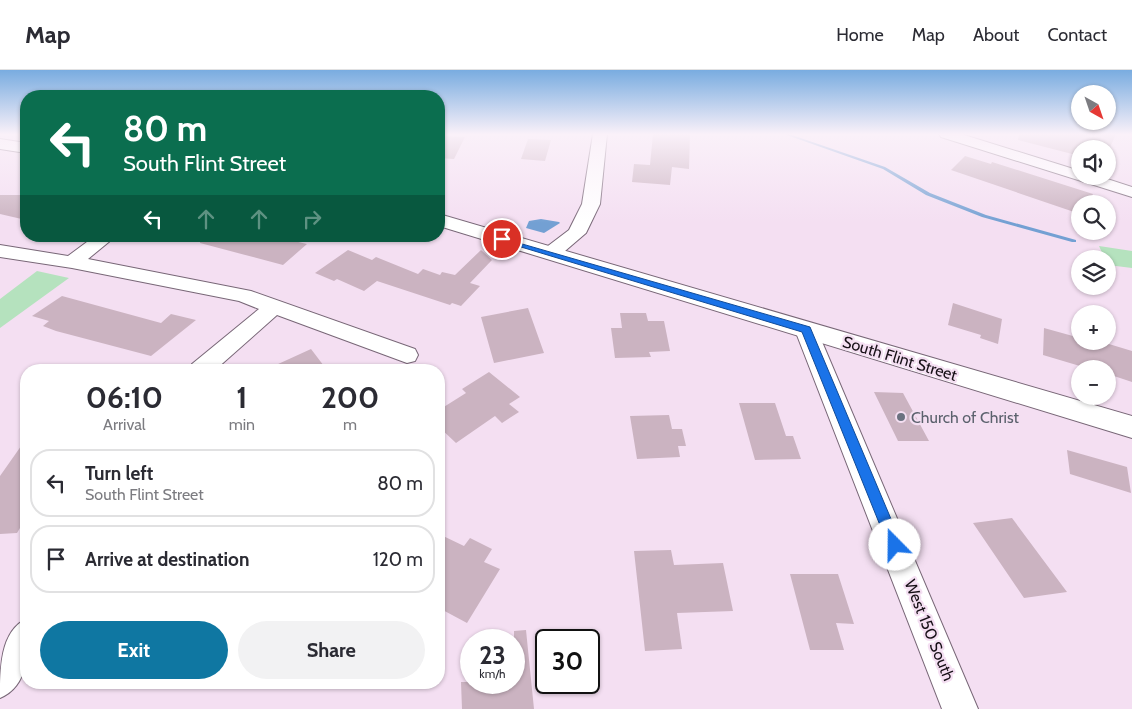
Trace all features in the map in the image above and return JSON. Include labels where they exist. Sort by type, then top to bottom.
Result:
[{"type":"main road","name":"South Flint Street","points":[[445,222],[1132,427]]},
{"type":"street","points":[[551,253],[577,233],[591,204],[596,164]]},
{"type":"street","points":[[1041,164],[1071,173]]},
{"type":"street","points":[[1109,185],[1132,192]]},
{"type":"street","points":[[72,262],[99,242]]},
{"type":"street","points":[[0,251],[72,262],[244,296],[407,355]]},
{"type":"street","points":[[207,364],[274,307]]},
{"type":"street","name":"West 150 South","points":[[806,330],[960,709]]},
{"type":"street","points":[[0,682],[20,646]]},
{"type":"green space","points":[[1099,246],[1132,251],[1132,268],[1116,266],[1116,250],[1101,250]]},
{"type":"green space","points":[[37,271],[69,278],[0,328],[0,299]]},
{"type":"water","points":[[541,219],[560,223],[544,233],[526,228],[529,221]]},
{"type":"building","points":[[634,164],[689,164],[689,169],[672,167],[670,185],[632,182]]},
{"type":"building","points":[[957,164],[998,164],[1093,194],[1071,195],[1071,211],[951,170]]},
{"type":"building","points":[[0,195],[20,195],[20,219],[0,214]]},
{"type":"building","points":[[298,242],[307,244],[283,265],[200,243]]},
{"type":"building","points":[[348,250],[372,260],[376,257],[418,274],[423,269],[440,275],[442,272],[455,275],[481,250],[492,260],[470,283],[480,286],[461,306],[452,303],[450,305],[377,281],[364,291],[337,279],[334,281],[315,273]]},
{"type":"building","points":[[62,296],[161,323],[171,314],[196,320],[151,356],[56,331],[43,326],[49,321],[32,316]]},
{"type":"building","points":[[953,303],[1002,319],[998,344],[980,338],[981,335],[948,325]]},
{"type":"building","points":[[528,308],[544,353],[494,363],[481,317]]},
{"type":"building","points":[[620,313],[646,313],[648,321],[664,321],[670,351],[649,352],[651,357],[615,358],[611,328],[622,328]]},
{"type":"building","points":[[1044,328],[1071,336],[1071,350],[1116,350],[1116,346],[1132,351],[1132,382],[1116,377],[1116,360],[1071,360],[1071,363],[1043,355]]},
{"type":"building","points":[[311,349],[322,364],[278,364]]},
{"type":"building","points":[[489,372],[520,397],[509,404],[519,412],[502,423],[495,416],[456,443],[445,433],[445,406],[466,393],[462,389]]},
{"type":"building","points":[[874,392],[903,393],[929,441],[898,441]]},
{"type":"building","points":[[739,403],[775,403],[786,436],[793,436],[801,459],[755,460]]},
{"type":"building","points":[[669,415],[672,429],[682,429],[686,446],[678,446],[680,457],[637,459],[630,416]]},
{"type":"building","points":[[20,448],[20,528],[17,533],[0,534],[0,476]]},
{"type":"building","points":[[1067,450],[1127,467],[1131,493],[1070,474]]},
{"type":"building","points":[[1012,518],[1067,592],[1024,598],[973,523]]},
{"type":"building","points":[[445,537],[464,546],[470,538],[492,549],[484,562],[500,569],[467,623],[445,611]]},
{"type":"building","points":[[671,550],[674,565],[723,563],[733,611],[677,613],[682,649],[645,651],[634,551]]},
{"type":"building","points":[[790,574],[838,574],[854,624],[836,623],[844,650],[810,650]]},
{"type":"building","points":[[525,630],[534,709],[462,709],[461,694],[525,694]]},
{"type":"waterway","points":[[872,164],[884,168],[928,194],[984,216],[1074,241]]},
{"type":"place","name":"Church of Christ","points":[[901,417]]},
{"type":"route","points":[[502,239],[806,330],[895,545]]}]
